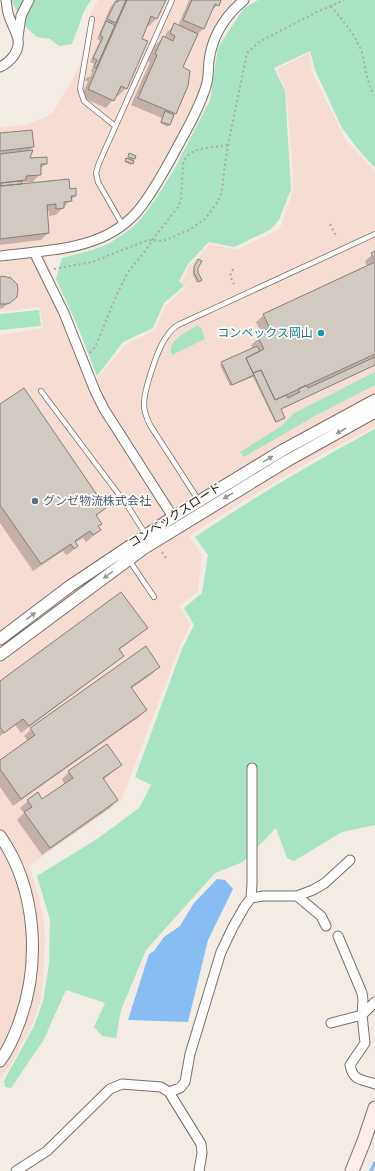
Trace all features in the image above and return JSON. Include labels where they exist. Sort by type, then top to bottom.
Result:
[{"type":"main road","points":[[352,1171],[375,1108]]},
{"type":"street","points":[[6,0],[8,15],[18,37]]},
{"type":"street","points":[[0,67],[6,64],[13,57],[18,45],[21,16],[29,0]]},
{"type":"street","points":[[0,256],[66,248],[87,243],[100,238],[136,214],[152,192],[203,96],[207,83],[211,45],[219,27],[235,7],[244,0]]},
{"type":"street","points":[[34,252],[64,313],[95,391],[104,409],[173,517]]},
{"type":"street","name":"コンベックスロード","points":[[148,540],[173,517],[283,450],[375,400]]},
{"type":"street","name":"コンベックスロード","points":[[0,655],[126,555],[148,540],[375,412]]},
{"type":"street","name":"コンベックスロード","points":[[0,639],[70,586],[126,555]]},
{"type":"street","points":[[169,1092],[180,1088],[185,1082],[190,1054],[221,952],[233,927],[251,898],[252,768]]},
{"type":"street","points":[[0,836],[14,860],[25,890],[31,915],[32,964],[30,986],[24,1010],[15,1036],[0,1062]]},
{"type":"street","points":[[251,898],[263,896],[297,896],[313,890],[325,883],[350,860]]},
{"type":"street","points":[[297,896],[320,916],[326,926]]},
{"type":"street","points":[[338,936],[364,1000],[362,1015],[365,1043],[350,1065],[352,1074],[356,1078],[375,1084]]},
{"type":"street","points":[[331,1024],[362,1015],[375,1002]]},
{"type":"street","points":[[16,1171],[47,1151],[110,1089],[122,1084],[161,1087],[169,1092],[201,1144],[202,1153],[199,1171]]},
{"type":"lane","points":[[122,224],[98,182],[96,173],[115,126],[172,0]]},
{"type":"lane","points":[[92,19],[80,89],[84,101],[115,126]]},
{"type":"lane","points":[[199,501],[150,425],[146,416],[144,405],[146,391],[166,336],[171,329],[178,325],[375,234]]},
{"type":"lane","points":[[41,391],[129,508],[148,540]]},
{"type":"lane","points":[[126,555],[154,597]]},
{"type":"path","points":[[43,271],[92,262],[148,240],[163,241],[189,230],[206,219],[217,203],[222,192],[228,144],[247,53],[259,42],[317,12],[344,0]]},
{"type":"path","points":[[330,6],[345,23],[359,46],[368,82],[375,95]]},
{"type":"path","points":[[82,358],[89,354],[95,347],[128,272],[143,254],[182,200],[183,166],[187,156],[194,151],[228,144]]},
{"type":"path","points":[[330,224],[336,236]]},
{"type":"path","points":[[233,269],[230,276],[234,284]]},
{"type":"path","points":[[162,552],[166,558]]},
{"type":"shaded area","points":[[98,0],[251,0],[240,9],[225,27],[216,45],[208,99],[174,165],[155,197],[137,220],[107,242],[90,249],[68,255],[46,256],[45,258],[81,341],[96,380],[125,345],[155,330],[166,305],[186,287],[181,283],[189,266],[210,244],[236,250],[278,230],[281,226],[293,190],[293,171],[286,91],[277,69],[309,53],[312,71],[345,139],[375,172],[375,427],[323,454],[255,494],[189,536],[202,555],[198,592],[179,606],[191,624],[180,646],[121,801],[29,866],[43,914],[45,939],[40,1002],[32,1025],[12,1063],[0,1079],[0,335],[43,328],[40,307],[0,312],[0,127],[25,125],[52,114],[80,66],[90,14]]},
{"type":"green space","points":[[12,0],[91,0],[84,11],[72,44],[59,46],[50,39],[37,37],[27,28]]},
{"type":"green space","points":[[258,0],[375,0],[375,168],[342,128],[315,70],[310,51],[274,68],[285,91],[291,189],[279,220],[270,230],[234,247],[209,242],[188,264],[179,281],[184,286],[164,303],[153,328],[123,342],[97,376],[78,327],[56,279],[62,258],[108,244],[132,228],[140,220],[157,197],[176,166],[210,100],[218,47],[244,8]]},
{"type":"green space","points":[[39,310],[41,326],[0,330],[0,314]]},
{"type":"green space","points":[[197,326],[201,328],[205,339],[172,355],[172,345],[178,337]]},
{"type":"green space","points":[[375,372],[375,385],[313,417],[244,457],[240,452],[280,427],[294,413]]},
{"type":"green space","points":[[375,429],[375,825],[342,832],[294,861],[287,858],[276,828],[243,862],[215,873],[146,950],[121,1010],[116,1038],[102,1036],[94,1027],[105,1003],[66,990],[43,1041],[11,1088],[5,1087],[4,1081],[34,1026],[43,1002],[49,964],[50,920],[37,876],[97,839],[139,808],[151,785],[135,777],[182,649],[194,625],[184,608],[202,593],[208,555],[195,537],[239,508],[329,454]]},
{"type":"water","points":[[217,879],[225,880],[233,889],[208,940],[188,1022],[128,1020],[149,954],[154,951],[164,937],[180,926],[194,903]]},
{"type":"building","points":[[118,0],[126,0],[116,23],[107,19],[116,1],[118,2]]},
{"type":"building","points":[[127,0],[166,0],[157,19],[151,16],[142,39],[148,41],[127,89],[121,86],[114,101],[88,89]]},
{"type":"building","points":[[192,0],[221,0],[219,6],[215,4],[204,29],[183,20]]},
{"type":"building","points":[[106,21],[115,25],[96,68],[94,67],[97,60],[93,58],[103,37],[100,35]]},
{"type":"building","points":[[174,23],[198,34],[183,67],[190,71],[188,86],[176,114],[138,98],[157,55],[155,54],[163,36],[173,41],[175,36],[170,33]]},
{"type":"building","points":[[165,111],[174,115],[170,125],[161,122]]},
{"type":"building","points":[[32,130],[34,147],[0,151],[0,133]]},
{"type":"building","points":[[33,150],[30,158],[47,157],[47,164],[41,164],[41,175],[26,176],[26,180],[0,183],[0,154]]},
{"type":"building","points":[[129,153],[136,156],[135,159],[128,157]]},
{"type":"building","points":[[126,158],[134,161],[133,164],[125,161]]},
{"type":"building","points":[[69,179],[70,189],[76,188],[76,196],[71,196],[72,201],[64,202],[64,208],[56,209],[56,204],[47,205],[49,233],[0,239],[0,186]]},
{"type":"building","points":[[21,181],[22,184],[1,186],[1,183]]},
{"type":"building","points":[[375,251],[375,261],[371,253]]},
{"type":"building","points":[[198,259],[202,261],[198,268],[198,273],[202,280],[199,282],[194,273],[194,267]]},
{"type":"building","name":"コンベックス岡山","points":[[375,262],[375,354],[275,400],[261,370],[253,373],[246,358],[264,349],[258,337],[271,331],[263,314]]},
{"type":"building","points":[[0,277],[11,278],[17,284],[18,289],[17,297],[10,303],[6,304],[0,304]]},
{"type":"building","points":[[257,346],[260,351],[246,358],[254,375],[232,385],[221,362]]},
{"type":"building","points":[[375,357],[375,365],[281,409],[285,418],[276,422],[253,373],[261,370],[275,400],[286,395],[288,398],[300,392],[298,389],[306,385],[308,388]]},
{"type":"building","points":[[24,388],[106,508],[96,515],[102,524],[98,526],[101,530],[93,535],[90,531],[75,541],[78,546],[74,549],[71,544],[41,564],[0,505],[0,404]]},
{"type":"building","points":[[121,592],[148,628],[119,649],[124,656],[29,726],[23,719],[4,733],[0,727],[0,681]]},
{"type":"building","points":[[146,646],[160,667],[131,687],[147,710],[21,799],[0,769],[0,760],[35,735],[30,728]]},
{"type":"building","points":[[107,744],[122,765],[103,778],[118,800],[50,848],[24,812],[32,807],[27,800],[38,792],[42,799],[73,778],[68,771]]},
{"type":"waterway","points":[[371,1171],[375,1163]]},
{"type":"place","name":"コンベックス岡山","points":[[321,333]]},
{"type":"place","name":"グンゼ物流株式会社","points":[[35,501]]}]
